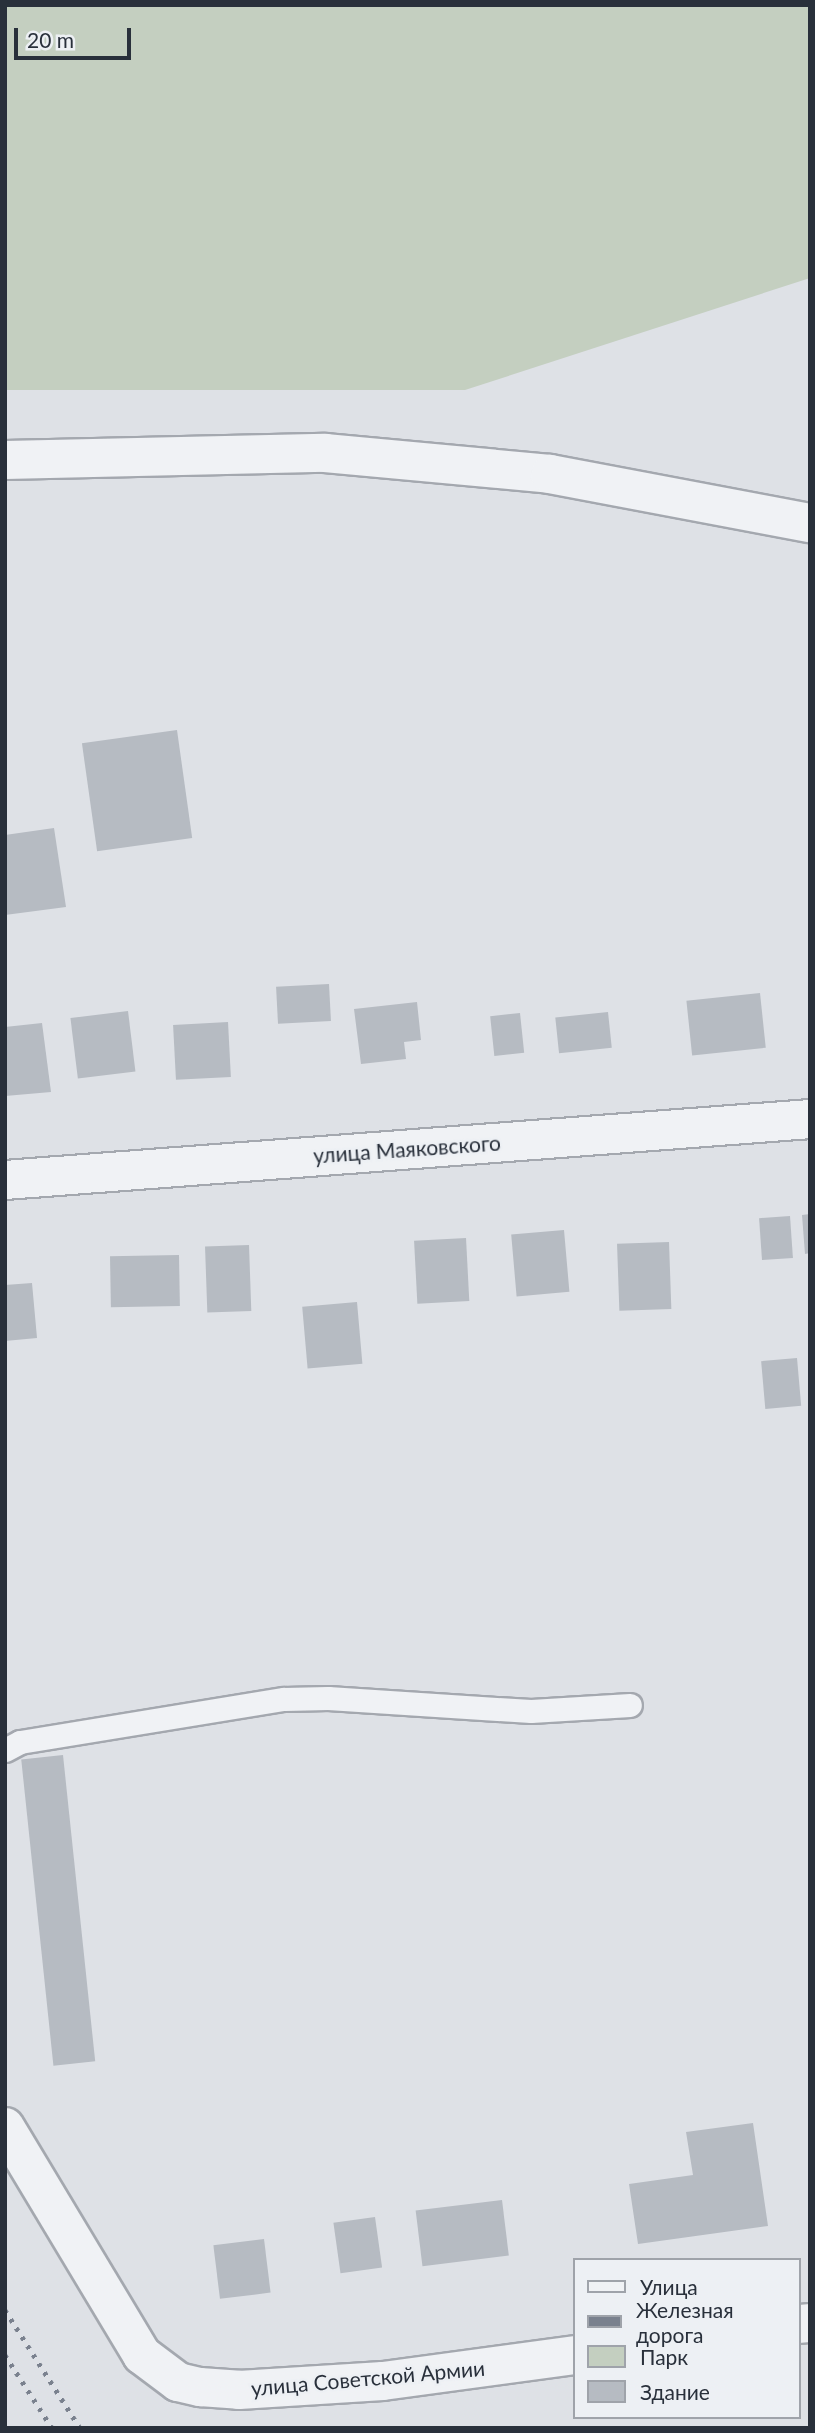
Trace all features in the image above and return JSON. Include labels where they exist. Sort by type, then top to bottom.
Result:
[{"type":"street","points":[[5,460],[325,453],[550,474],[810,523]]},
{"type":"street","name":"улица Маяковского","points":[[5,1180],[810,1119]]},
{"type":"street","name":"улица Советской Армии","points":[[5,2127],[142,2355],[178,2382],[200,2388],[239,2390],[383,2381],[574,2355]]},
{"type":"lane","points":[[5,1750],[20,1742],[284,1699],[328,1698],[531,1711],[630,1705]]},
{"type":"green space","points":[[5,5],[810,5],[810,278],[465,390],[5,390]]},
{"type":"building","points":[[177,730],[192,838],[97,851],[82,743]]},
{"type":"building","points":[[54,828],[66,907],[5,915],[5,835]]},
{"type":"building","points":[[329,984],[331,1021],[278,1024],[276,987]]},
{"type":"building","points":[[760,993],[766,1048],[692,1055],[686,1001]]},
{"type":"building","points":[[417,1002],[421,1040],[404,1042],[406,1059],[361,1064],[354,1009]]},
{"type":"building","points":[[128,1011],[135,1072],[78,1079],[70,1018]]},
{"type":"building","points":[[608,1012],[612,1048],[559,1053],[555,1018]]},
{"type":"building","points":[[520,1013],[524,1053],[494,1056],[490,1016]]},
{"type":"building","points":[[228,1022],[231,1077],[176,1080],[173,1025]]},
{"type":"building","points":[[42,1023],[51,1092],[5,1096],[5,1027]]},
{"type":"building","points":[[810,1214],[810,1253],[805,1254],[802,1215]]},
{"type":"building","points":[[790,1216],[793,1258],[762,1260],[759,1218]]},
{"type":"building","points":[[564,1230],[569,1292],[517,1296],[511,1235]]},
{"type":"building","points":[[466,1238],[469,1301],[417,1304],[414,1241]]},
{"type":"building","points":[[669,1242],[671,1309],[619,1311],[617,1244]]},
{"type":"building","points":[[249,1245],[251,1311],[207,1312],[205,1247]]},
{"type":"building","points":[[179,1255],[180,1306],[111,1307],[110,1256]]},
{"type":"building","points":[[32,1283],[37,1338],[5,1341],[5,1285]]},
{"type":"building","points":[[357,1302],[362,1364],[308,1369],[302,1307]]},
{"type":"building","points":[[797,1358],[801,1406],[765,1409],[761,1361]]},
{"type":"building","points":[[63,1755],[95,2061],[53,2066],[21,1759]]},
{"type":"building","points":[[753,2123],[768,2226],[638,2244],[629,2184],[693,2175],[686,2132]]},
{"type":"building","points":[[502,2200],[509,2256],[422,2266],[416,2211]]},
{"type":"building","points":[[375,2217],[382,2268],[341,2273],[333,2223]]},
{"type":"building","points":[[264,2239],[271,2293],[220,2299],[213,2245]]},
{"type":"railway","points":[[5,2310],[80,2428]]},
{"type":"railway","points":[[5,2355],[52,2428]]}]
